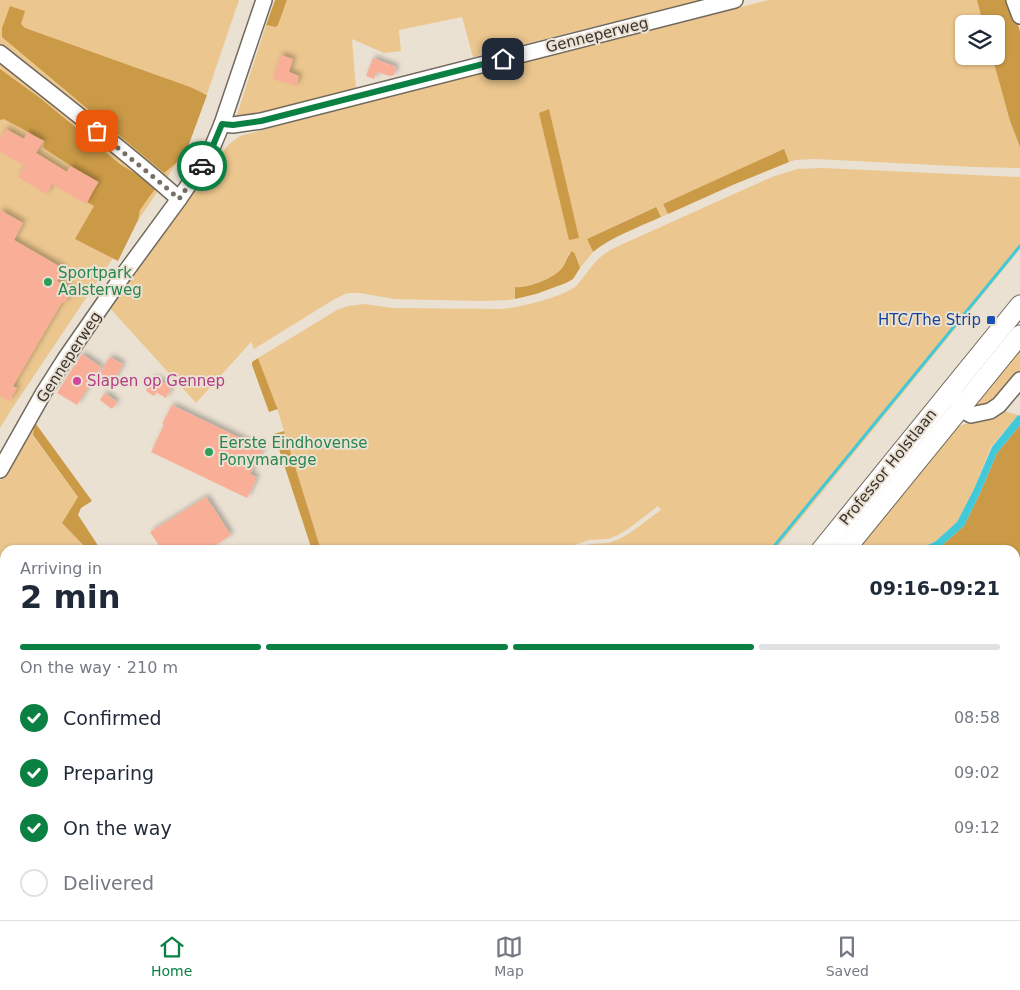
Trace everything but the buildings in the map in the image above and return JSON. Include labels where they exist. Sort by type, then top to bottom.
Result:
[{"type":"main road","name":"Professor Holstlaan","points":[[825,545],[1020,305]]},
{"type":"main road","name":"Professor Holstlaan","points":[[849,545],[1020,335]]},
{"type":"street","points":[[222,124],[264,0]]},
{"type":"street","name":"Genneperweg","points":[[0,470],[65,359],[209,155],[222,124],[233,125],[261,121],[736,0]]},
{"type":"street","points":[[1014,0],[1020,16]]},
{"type":"street","points":[[0,53],[179,199]]},
{"type":"street","name":"Professor Holstlaan","points":[[954,385],[960,408],[971,415],[990,410],[999,405],[1020,380]]},
{"type":"shaded area","name":"Sportpark Aalsterweg","points":[[0,0],[239,0],[207,94],[203,93],[182,155],[0,428]]},
{"type":"shaded area","points":[[275,0],[287,0],[276,27],[266,25]]},
{"type":"shaded area","points":[[287,0],[701,0],[473,57],[462,17],[399,30],[401,51],[384,53],[352,39],[356,90],[235,121],[266,25],[276,27],[278,25]]},
{"type":"shaded area","points":[[769,0],[977,0],[981,15],[955,15],[955,65],[994,65],[1010,121],[1020,147],[1020,168],[815,159],[789,162],[784,150],[663,204],[668,214],[661,217],[655,207],[587,239],[593,252],[580,268],[575,254],[569,253],[562,268],[554,276],[520,288],[515,287],[515,299],[482,301],[394,299],[360,293],[345,294],[254,349],[251,342],[196,403],[107,305],[228,145],[240,136],[520,61]]},
{"type":"shaded area","points":[[977,0],[1010,0],[1020,31],[1020,147],[1010,121],[994,65],[1005,65],[1005,15],[981,15]]},
{"type":"shaded area","points":[[10,6],[25,11],[21,24],[25,28],[190,87],[207,95],[189,144],[175,164],[164,173],[2,37],[2,28]]},
{"type":"shaded area","points":[[0,69],[40,98],[121,165],[157,186],[140,210],[138,220],[118,261],[75,239],[94,206],[87,202],[99,182],[45,149],[43,147],[45,141],[4,119],[0,120]]},
{"type":"shaded area","points":[[549,109],[579,238],[569,240],[539,113]]},
{"type":"shaded area","points":[[784,149],[789,162],[668,214],[663,204]]},
{"type":"shaded area","points":[[823,168],[1020,177],[1020,249],[779,545],[587,545],[609,543],[630,533],[661,510],[658,506],[618,535],[608,539],[589,540],[574,545],[319,545],[276,405],[258,358],[337,310],[348,306],[365,304],[392,308],[501,309],[518,307],[551,298],[576,286],[597,261],[614,248],[772,177],[797,169]]},
{"type":"shaded area","points":[[656,207],[661,217],[617,237],[593,252],[587,239]]},
{"type":"shaded area","points":[[572,251],[580,268],[573,279],[536,294],[515,299],[515,287],[533,285],[547,279],[562,268]]},
{"type":"shaded area","points":[[1020,345],[1020,372],[999,398],[984,406],[973,407]]},
{"type":"shaded area","points":[[258,358],[278,409],[269,412],[252,365],[252,362]]},
{"type":"shaded area","points":[[1001,410],[1018,415],[991,447],[974,489],[957,522],[936,541],[928,545],[857,545],[952,429]]},
{"type":"shaded area","points":[[36,424],[92,501],[81,508],[78,515],[98,545],[83,545],[62,523],[78,497],[33,435]]},
{"type":"shaded area","points":[[31,425],[34,427],[33,436],[78,497],[62,523],[83,545],[0,545],[0,481]]},
{"type":"shaded area","points":[[1020,425],[1020,545],[942,545],[964,526],[997,453]]},
{"type":"shaded area","points":[[284,431],[319,545],[310,545],[274,434]]},
{"type":"water","points":[[1018,415],[1020,416],[1020,425],[997,453],[964,526],[942,545],[928,545],[936,541],[957,522],[992,447]]},
{"type":"waterway","points":[[775,545],[1020,246]]},
{"type":"way so far","points":[[97,131],[179,199],[202,166]]},
{"type":"place","name":"Sportpark Aalsterweg","points":[[48,282]]},
{"type":"place","name":"HTC/The Strip","points":[[991,320]]},
{"type":"place","name":"Slapen op Gennep","points":[[77,381]]},
{"type":"place","name":"Eerste Eindhovense Ponymanege","points":[[209,452]]},
{"type":"route","points":[[202,166],[209,155],[222,124],[233,125],[261,121],[503,59]]}]
